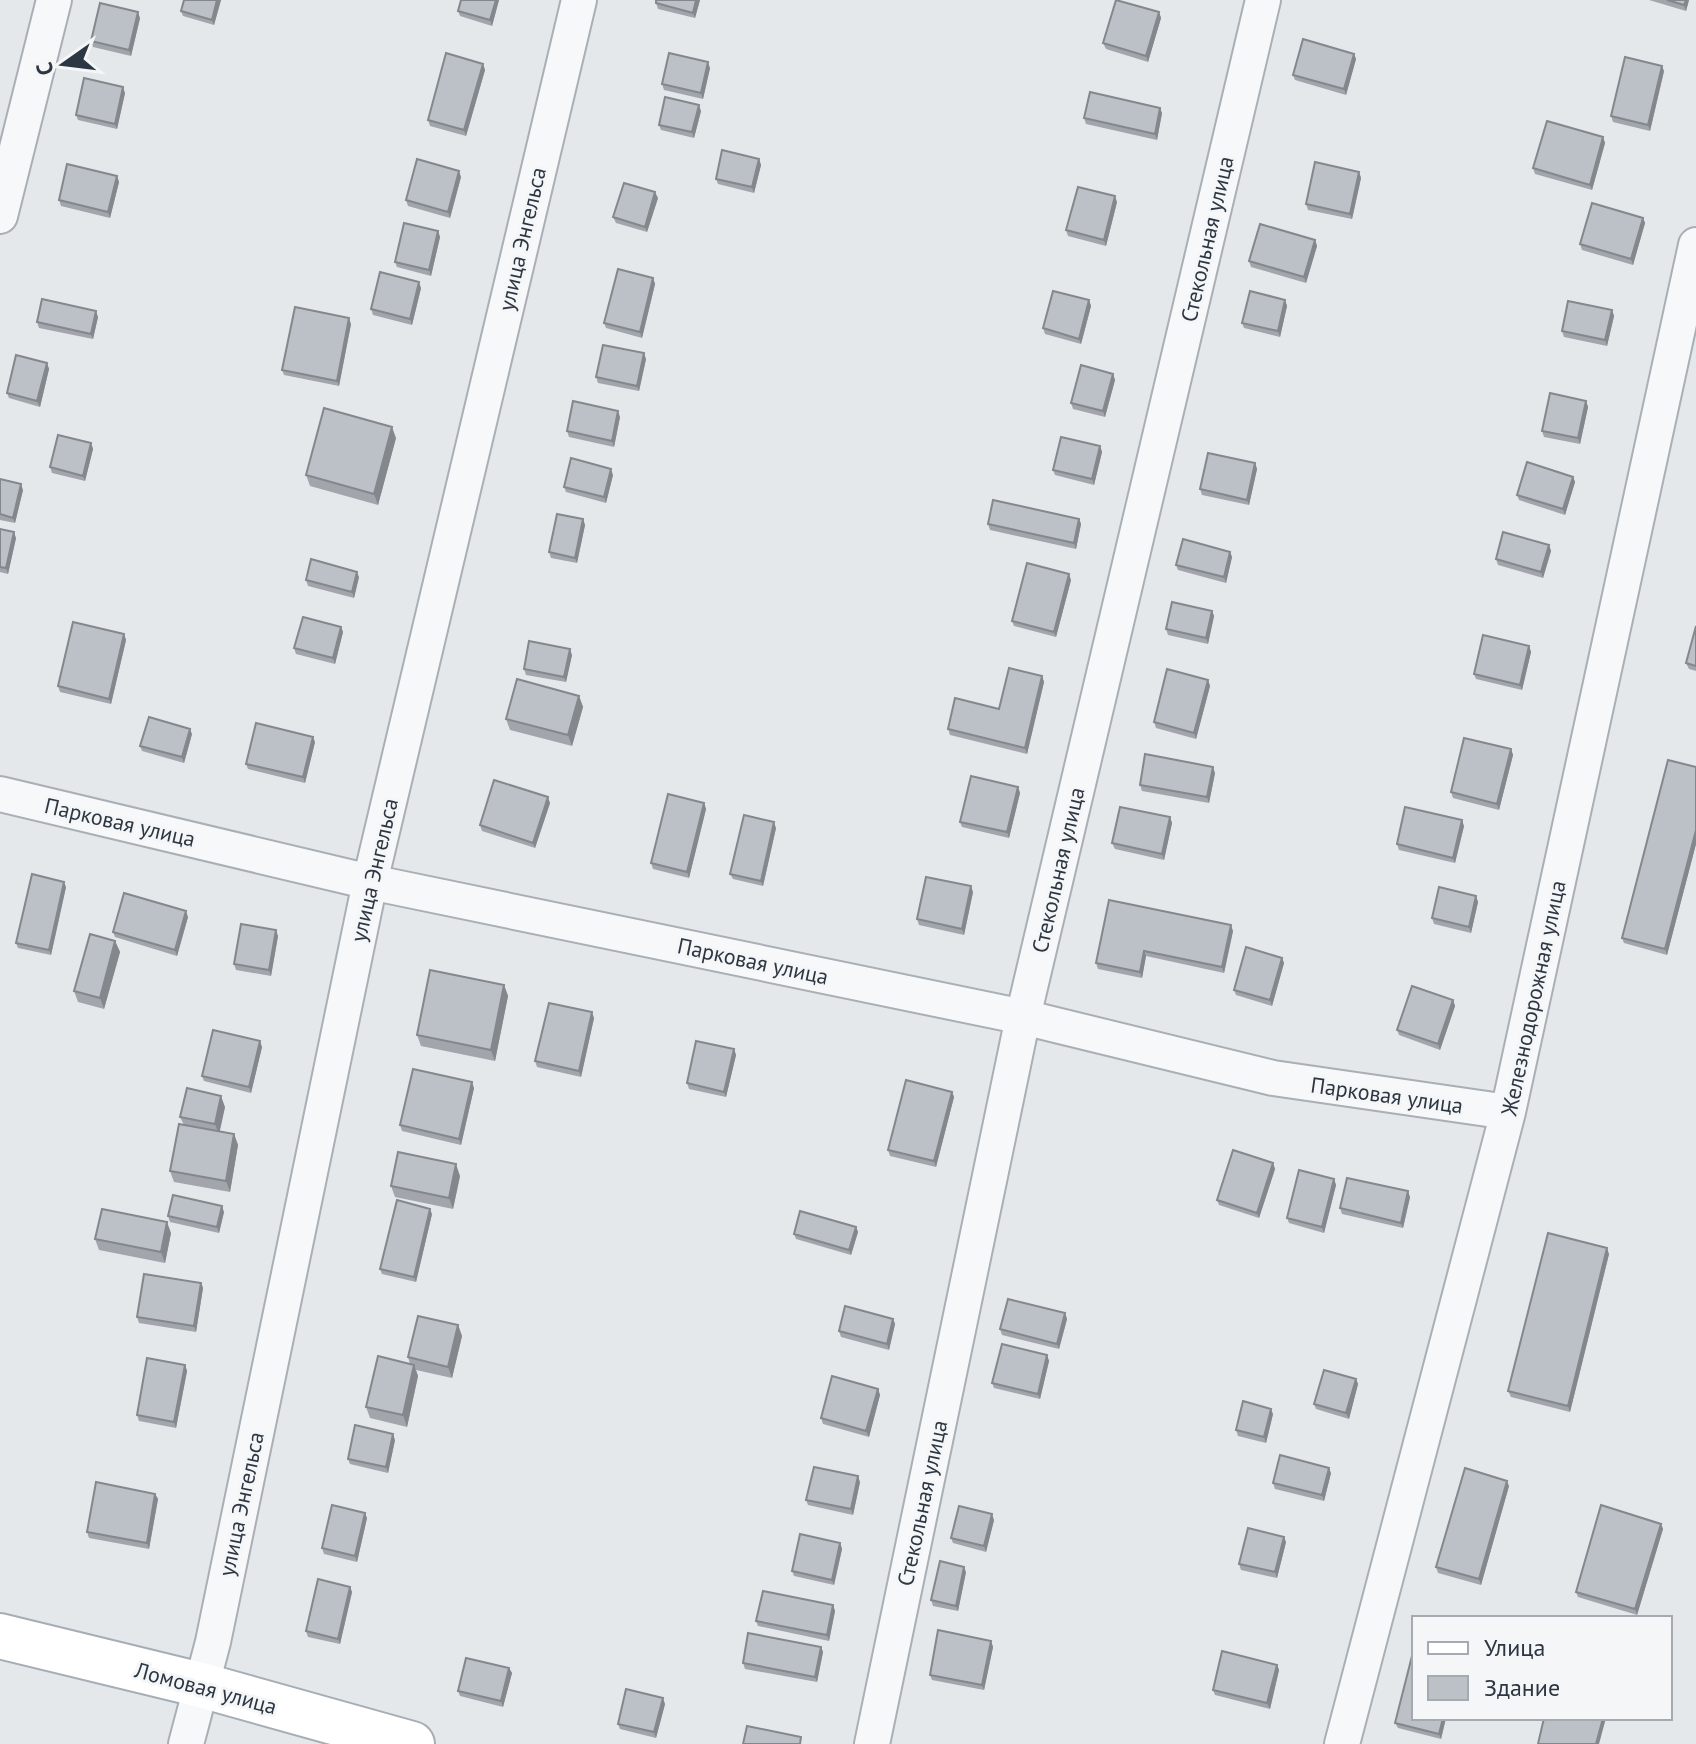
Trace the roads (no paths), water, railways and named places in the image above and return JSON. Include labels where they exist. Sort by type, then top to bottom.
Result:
[{"type":"main road","name":"Ломовая улица","points":[[0,1636],[201,1685],[412,1744]]},
{"type":"street","points":[[0,216],[54,0]]},
{"type":"street","name":"улица Энгельса","points":[[186,1744],[213,1642],[370,882],[579,0]]},
{"type":"street","name":"Стекольная улица","points":[[872,1744],[1023,1017],[1263,0]]},
{"type":"street","name":"Железнодорожная улица","points":[[1342,1744],[1508,1112],[1696,245]]},
{"type":"street","name":"Парковая улица","points":[[0,794],[370,882],[1023,1017],[1273,1078],[1508,1112]]}]
